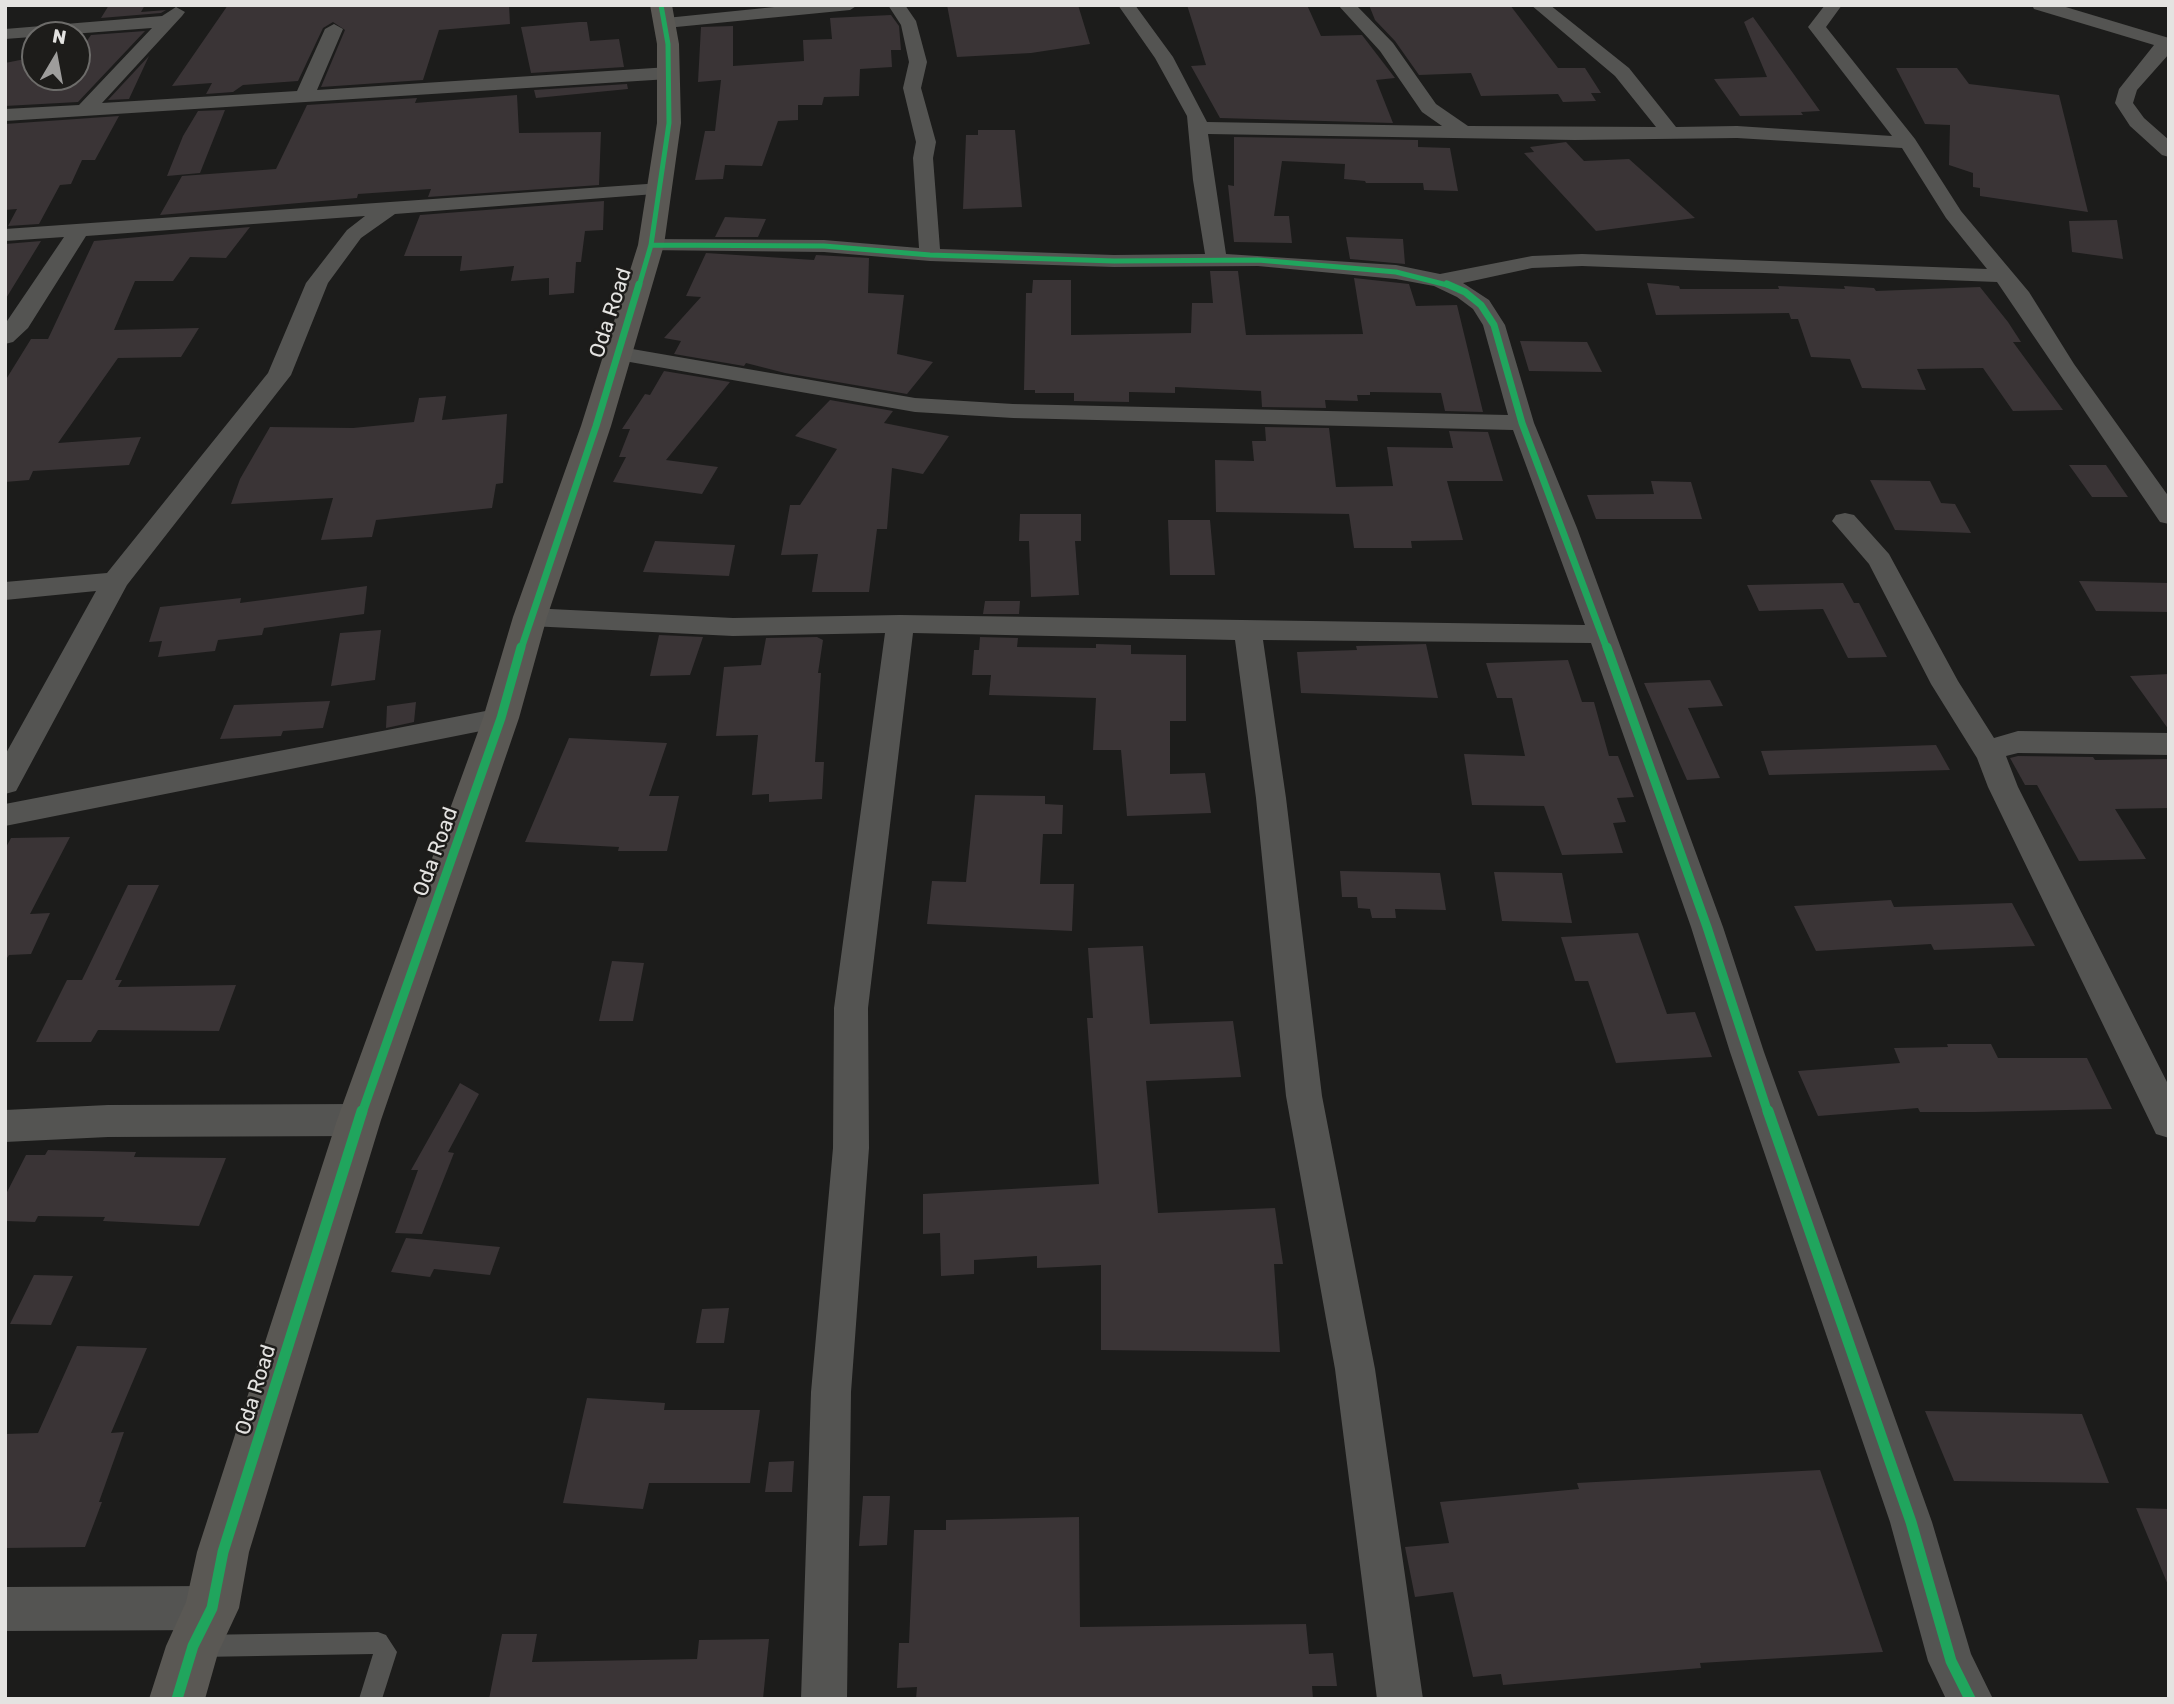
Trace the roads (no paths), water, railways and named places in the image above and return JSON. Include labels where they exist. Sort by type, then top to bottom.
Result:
[{"type":"street","points":[[84,111],[182,5]]},
{"type":"street","points":[[663,14],[850,5]]},
{"type":"street","points":[[897,5],[910,25],[918,62],[912,88],[926,142],[923,158],[930,255]]},
{"type":"street","points":[[1126,5],[1194,106],[1200,128],[1203,180],[1216,258]]},
{"type":"street","points":[[1346,5],[1387,47],[1429,108],[1462,131]]},
{"type":"street","points":[[1539,5],[1629,78],[1670,131]]},
{"type":"street","points":[[1834,5],[1816,27],[1908,143],[1953,214],[2021,297],[2063,365],[2169,516]]},
{"type":"street","points":[[2040,5],[2166,43],[2128,89],[2124,103],[2137,122],[2169,151]]},
{"type":"street","name":"Oda Road","points":[[177,1699],[193,1646],[212,1608],[223,1552],[359,1120],[501,718],[530,617],[596,426],[615,353],[651,245],[662,189],[669,123],[669,73],[663,14]]},
{"type":"street","points":[[5,34],[168,21]]},
{"type":"street","points":[[305,95],[334,29]]},
{"type":"street","points":[[5,115],[669,73]]},
{"type":"street","points":[[1418,130],[1429,108]]},
{"type":"street","points":[[1200,128],[1575,134],[1670,131],[1908,143]]},
{"type":"street","points":[[5,236],[79,228],[387,210],[662,189]]},
{"type":"street","points":[[5,783],[115,581],[279,375],[317,283],[335,256],[354,234],[387,210]]},
{"type":"street","points":[[5,337],[20,323],[79,228]]},
{"type":"street","points":[[651,245],[824,246],[930,255],[1114,261],[1216,258],[1365,268],[1440,281],[1465,292],[1481,305],[1494,325],[1522,423],[1564,528],[1707,927],[1747,1052],[1911,1522],[1951,1661],[1970,1699]]},
{"type":"street","points":[[1440,281],[1532,262],[1581,260],[2003,276]]},
{"type":"street","points":[[615,353],[915,405],[1027,412],[1522,423]]},
{"type":"street","points":[[1845,521],[1880,560],[1945,684],[1992,756],[2003,787],[2169,1123]]},
{"type":"street","points":[[5,591],[115,581]]},
{"type":"street","points":[[530,617],[733,627],[900,624],[1602,634]]},
{"type":"street","points":[[824,1699],[831,1392],[851,1148],[851,1008],[900,624]]},
{"type":"street","points":[[1248,631],[1271,798],[1304,1096],[1315,1169],[1355,1369],[1400,1699]]},
{"type":"street","points":[[5,815],[501,718]]},
{"type":"street","points":[[1992,756],[1996,748],[2018,741],[2169,744]]},
{"type":"street","points":[[5,1126],[108,1121],[359,1120]]},
{"type":"street","points":[[5,1609],[212,1608]]},
{"type":"lane","points":[[193,1646],[377,1643],[386,1652],[370,1699]]}]
